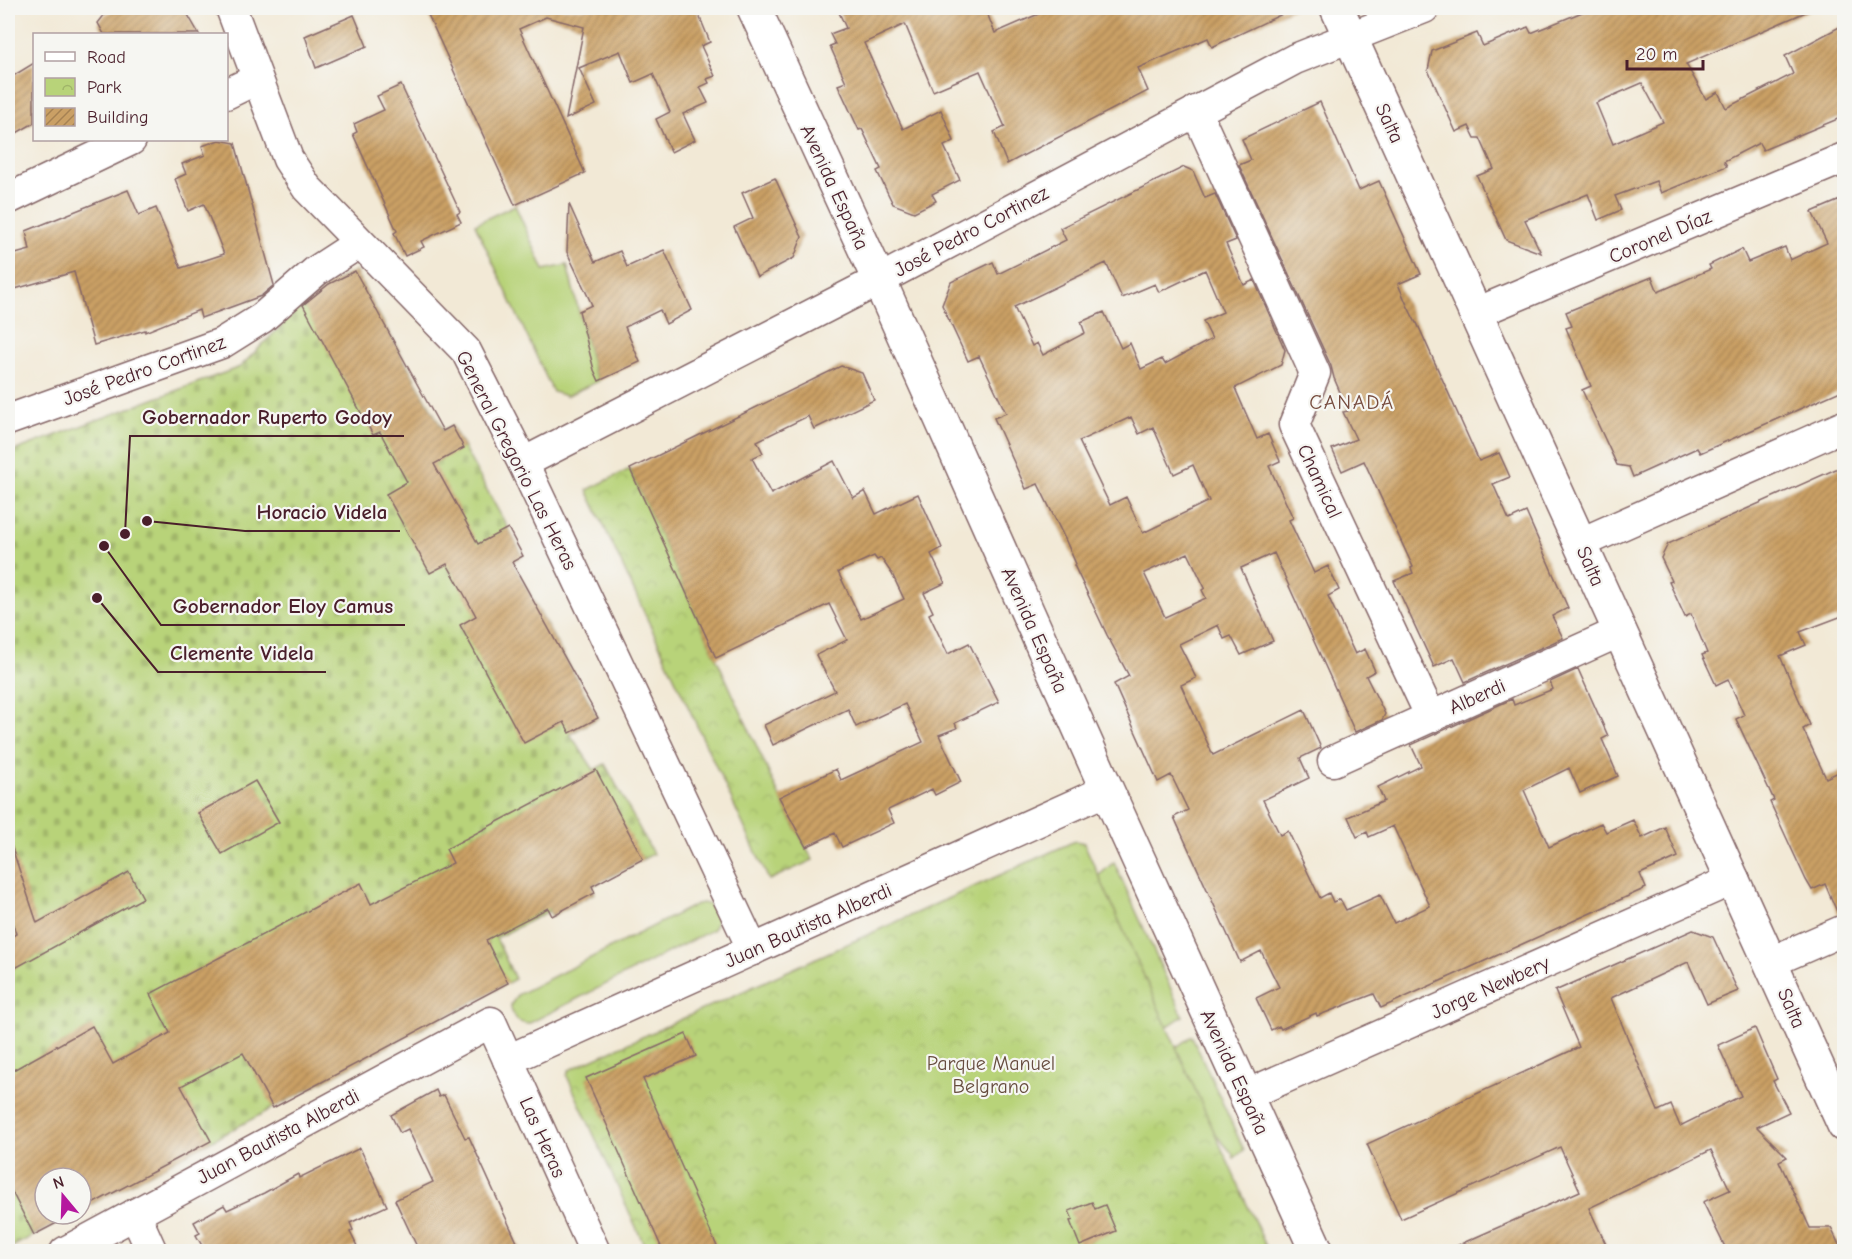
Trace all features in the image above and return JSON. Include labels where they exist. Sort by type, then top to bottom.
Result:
[{"type":"main road","name":"Avenida España","points":[[754,8],[1317,1251]]},
{"type":"main road","name":"Salta","points":[[1337,8],[1845,1125]]},
{"type":"street","name":"General Gregorio Las Heras","points":[[231,8],[288,159],[307,188],[466,351],[523,463],[753,950]]},
{"type":"street","name":"José Pedro Cortinez","points":[[523,463],[879,280],[1295,59],[1424,8]]},
{"type":"street","points":[[228,93],[257,79]]},
{"type":"street","name":"Chamical","points":[[1196,111],[1315,374],[1294,424],[1431,717]]},
{"type":"street","points":[[8,199],[129,141]]},
{"type":"street","name":"Coronel Díaz","points":[[1476,313],[1845,158]]},
{"type":"street","name":"José Pedro Cortinez","points":[[8,420],[222,343],[262,318],[316,271],[359,243]]},
{"type":"street","points":[[1581,543],[1845,426]]},
{"type":"street","name":"Alberdi","points":[[1333,761],[1621,631]]},
{"type":"street","name":"Juan Bautista Alberdi","points":[[508,1060],[1107,790]]},
{"type":"street","name":"Jorge Newbery","points":[[1246,1095],[1734,879]]},
{"type":"street","points":[[1771,962],[1845,930]]},
{"type":"street","name":"Juan Bautista Alberdi","points":[[65,1251],[491,1022]]},
{"type":"street","name":"Las Heras","points":[[491,1022],[595,1251]]},
{"type":"street","points":[[135,1214],[152,1251]]},
{"type":"green space","points":[[515,205],[544,270],[567,265],[594,372],[599,381],[566,396],[553,392],[475,224]]},
{"type":"green space","points":[[355,271],[443,430],[452,426],[523,556],[512,562],[598,718],[570,734],[594,770],[605,764],[653,854],[592,886],[595,893],[552,916],[549,911],[496,938],[515,979],[93,1204],[93,1166],[33,1166],[33,1226],[51,1226],[8,1249],[8,453],[240,367],[303,304],[329,284]]},
{"type":"green space","points":[[630,469],[784,806],[813,860],[769,880],[587,490]]},
{"type":"green space","name":"Parque Manuel Belgrano","points":[[1075,841],[1084,843],[1268,1251],[647,1251],[567,1076],[569,1070]]},
{"type":"green space","points":[[1114,862],[1183,1016],[1162,1030],[1056,914]]},
{"type":"green space","points":[[703,903],[712,907],[716,914],[715,926],[712,930],[528,1024],[513,1016],[511,1005],[517,995]]},
{"type":"green space","points":[[1192,1036],[1244,1150],[1234,1158],[1153,1064]]},
{"type":"building","points":[[118,8],[184,8],[198,33],[103,33],[98,23],[105,14]]},
{"type":"building","points":[[425,8],[696,8],[710,42],[701,46],[715,76],[707,79],[709,83],[700,87],[708,103],[683,114],[695,140],[671,152],[656,119],[670,112],[653,74],[633,83],[620,51],[579,68],[596,105],[566,119],[584,27],[546,17],[519,29],[585,173],[515,205]]},
{"type":"building","points":[[837,8],[985,8],[995,33],[1052,8],[1295,8],[1212,47],[1208,38],[1138,68],[1148,91],[1007,164],[994,132],[1005,127],[980,71],[933,91],[905,24],[864,43],[903,129],[941,110],[954,141],[944,146],[960,180],[932,194],[936,201],[914,212],[893,204],[877,171],[881,169],[862,129],[859,130],[838,85],[846,82],[830,46],[835,44],[830,34],[846,28]]},
{"type":"building","points":[[1592,8],[1815,8],[1686,64],[1706,99],[1718,92],[1726,108],[1793,74],[1785,56],[1845,24],[1845,116],[1763,150],[1759,143],[1724,161],[1727,166],[1661,193],[1656,181],[1615,196],[1621,210],[1598,220],[1588,194],[1525,220],[1541,253],[1506,240],[1477,176],[1494,169],[1480,138],[1475,138],[1469,126],[1456,132],[1428,70],[1432,51],[1477,33],[1483,46],[1528,27],[1531,33]],"holes":[[[1642,83],[1663,122],[1613,144],[1596,103]]]},
{"type":"building","points":[[354,15],[367,46],[316,68],[305,36]]},
{"type":"building","points":[[33,64],[33,124],[8,138],[8,79]]},
{"type":"building","points":[[401,85],[460,212],[457,214],[461,222],[421,241],[424,247],[405,256],[394,233],[397,231],[353,134],[357,132],[354,124],[384,110],[377,96]]},
{"type":"building","points":[[1320,102],[1359,190],[1379,181],[1421,274],[1398,284],[1407,305],[1479,461],[1499,453],[1510,477],[1493,484],[1509,520],[1526,512],[1568,608],[1552,616],[1563,638],[1465,682],[1454,658],[1434,667],[1394,581],[1413,573],[1411,568],[1413,567],[1364,461],[1342,471],[1332,449],[1356,439],[1343,412],[1348,411],[1331,366],[1239,165],[1251,160],[1242,139]]},
{"type":"building","points":[[216,141],[235,143],[274,285],[261,296],[201,318],[199,310],[145,332],[145,330],[94,345],[74,272],[8,291],[8,256],[30,250],[26,231],[128,190],[139,215],[156,208],[181,268],[224,254],[204,204],[188,211],[175,179],[186,174],[182,164],[205,155],[202,146]]},
{"type":"building","points":[[1184,167],[1193,171],[1205,198],[1215,194],[1236,240],[1226,244],[1244,285],[1254,280],[1285,350],[1281,365],[1235,388],[1257,439],[1268,434],[1280,461],[1269,466],[1293,518],[1289,520],[1314,573],[1328,566],[1339,590],[1328,596],[1355,654],[1365,649],[1375,671],[1366,676],[1385,714],[1382,720],[1355,732],[1274,553],[1241,568],[1273,641],[1241,655],[1231,636],[1224,639],[1218,625],[1179,644],[1196,678],[1181,685],[1213,755],[1304,710],[1321,748],[1300,758],[1309,778],[1263,800],[1280,835],[1288,831],[1320,898],[1329,893],[1333,902],[1340,899],[1346,910],[1380,895],[1394,923],[1430,906],[1393,826],[1369,837],[1367,832],[1357,837],[1348,817],[1384,801],[1378,787],[1421,766],[1411,745],[1512,699],[1514,705],[1553,689],[1550,682],[1578,669],[1608,736],[1602,739],[1618,776],[1580,793],[1569,768],[1524,790],[1549,847],[1601,823],[1606,832],[1633,820],[1642,838],[1665,827],[1678,857],[1640,874],[1646,888],[1381,1008],[1374,994],[1317,1016],[1316,1013],[1281,1029],[1279,1026],[1271,1030],[1256,998],[1279,987],[1261,951],[1240,962],[1174,817],[1188,810],[1171,775],[1158,782],[1114,684],[1129,676],[1107,635],[1038,484],[1026,489],[994,418],[1006,413],[979,356],[968,361],[942,305],[951,282],[993,262],[998,274],[1066,240],[1060,228]],"holes":[[[1106,263],[1122,298],[1155,284],[1159,292],[1205,270],[1223,312],[1203,321],[1212,339],[1165,364],[1162,359],[1141,369],[1130,343],[1121,348],[1104,312],[1081,322],[1085,333],[1043,355],[1037,343],[1032,346],[1014,307]],[[1131,417],[1139,434],[1153,427],[1174,474],[1193,465],[1209,501],[1143,533],[1126,497],[1110,505],[1079,441]],[[1188,553],[1205,588],[1202,590],[1206,598],[1165,617],[1144,573]]]},
{"type":"building","points":[[775,178],[802,237],[794,258],[757,277],[734,227],[753,218],[742,193]]},
{"type":"building","points":[[1845,198],[1845,389],[1700,453],[1697,448],[1633,477],[1629,467],[1617,465],[1582,390],[1591,386],[1566,328],[1572,326],[1566,312],[1652,277],[1658,292],[1711,269],[1709,265],[1742,249],[1748,262],[1785,247],[1790,260],[1827,243],[1812,212]]},
{"type":"building","points":[[569,204],[595,262],[620,251],[627,267],[664,250],[692,310],[666,324],[660,310],[625,327],[640,362],[599,381],[579,311],[592,305],[567,252]]},
{"type":"building","points":[[355,271],[443,431],[452,426],[464,448],[434,464],[478,544],[508,528],[523,556],[512,562],[598,718],[570,733],[564,722],[524,743],[460,625],[476,616],[464,594],[447,564],[430,573],[386,494],[407,482],[380,432],[373,435],[303,305],[329,284]]},
{"type":"building","points":[[841,366],[862,373],[874,400],[814,429],[808,416],[757,441],[763,453],[752,458],[771,494],[834,461],[853,498],[865,491],[876,514],[918,494],[942,548],[931,554],[945,583],[924,593],[933,612],[929,614],[948,654],[969,643],[999,702],[955,723],[957,728],[939,735],[961,782],[935,795],[932,789],[888,810],[894,823],[842,847],[835,833],[806,847],[779,797],[836,769],[841,780],[923,742],[905,704],[856,727],[848,709],[773,745],[764,725],[835,691],[816,655],[847,640],[829,604],[716,658],[630,469]],"holes":[[[874,556],[877,560],[881,558],[904,599],[861,619],[838,572]]]},
{"type":"building","points":[[1845,465],[1845,615],[1800,632],[1806,645],[1780,656],[1810,725],[1803,729],[1826,778],[1845,769],[1845,913],[1838,914],[1825,884],[1812,890],[1806,880],[1770,802],[1774,800],[1736,719],[1744,715],[1728,679],[1716,685],[1702,655],[1707,653],[1691,614],[1685,617],[1661,558],[1668,544]]},
{"type":"building","points":[[596,770],[643,859],[592,886],[595,893],[552,916],[548,908],[486,940],[508,983],[273,1108],[243,1053],[181,1086],[211,1141],[93,1204],[93,1166],[33,1166],[33,1226],[51,1226],[34,1235],[8,1184],[8,1073],[92,1026],[113,1064],[170,1033],[150,994],[361,883],[371,904],[453,863],[446,849]]},
{"type":"building","points":[[255,781],[279,822],[222,854],[198,813]]},
{"type":"building","points":[[11,845],[37,923],[129,872],[143,898],[8,972],[8,939],[16,934],[8,907],[8,846]]},
{"type":"building","points":[[1693,930],[1713,937],[1738,991],[1707,1004],[1688,962],[1611,998],[1658,1111],[1671,1105],[1680,1126],[1741,1096],[1718,1045],[1755,1028],[1777,1079],[1773,1081],[1789,1112],[1757,1127],[1787,1157],[1779,1161],[1810,1228],[1831,1228],[1842,1251],[1727,1251],[1703,1202],[1730,1190],[1711,1150],[1589,1208],[1609,1251],[1445,1251],[1580,1191],[1560,1147],[1401,1219],[1367,1144],[1579,1047],[1555,991]]},
{"type":"building","points":[[686,1034],[696,1056],[643,1079],[719,1251],[663,1251],[586,1078]]},
{"type":"building","points":[[436,1090],[439,1097],[444,1095],[465,1138],[469,1137],[521,1251],[419,1251],[395,1200],[433,1182],[408,1129],[400,1133],[391,1115]]},
{"type":"building","points":[[360,1148],[387,1206],[350,1223],[353,1230],[350,1232],[357,1246],[344,1251],[205,1251],[196,1235],[200,1233],[194,1222],[224,1205],[227,1210],[298,1174],[299,1178]]},
{"type":"building","points":[[1092,1202],[1095,1209],[1105,1205],[1116,1231],[1080,1246],[1070,1221],[1073,1220],[1069,1211]]},
{"type":"place","name":"Horacio Videla","points":[[147,521]]},
{"type":"place","name":"Gobernador Ruperto Godoy","points":[[125,534]]},
{"type":"place","name":"Gobernador Eloy Camus","points":[[104,546]]},
{"type":"place","name":"Clemente Videla","points":[[97,598]]},
{"type":"district","name":"CANADÁ","points":[[1352,402]]}]
